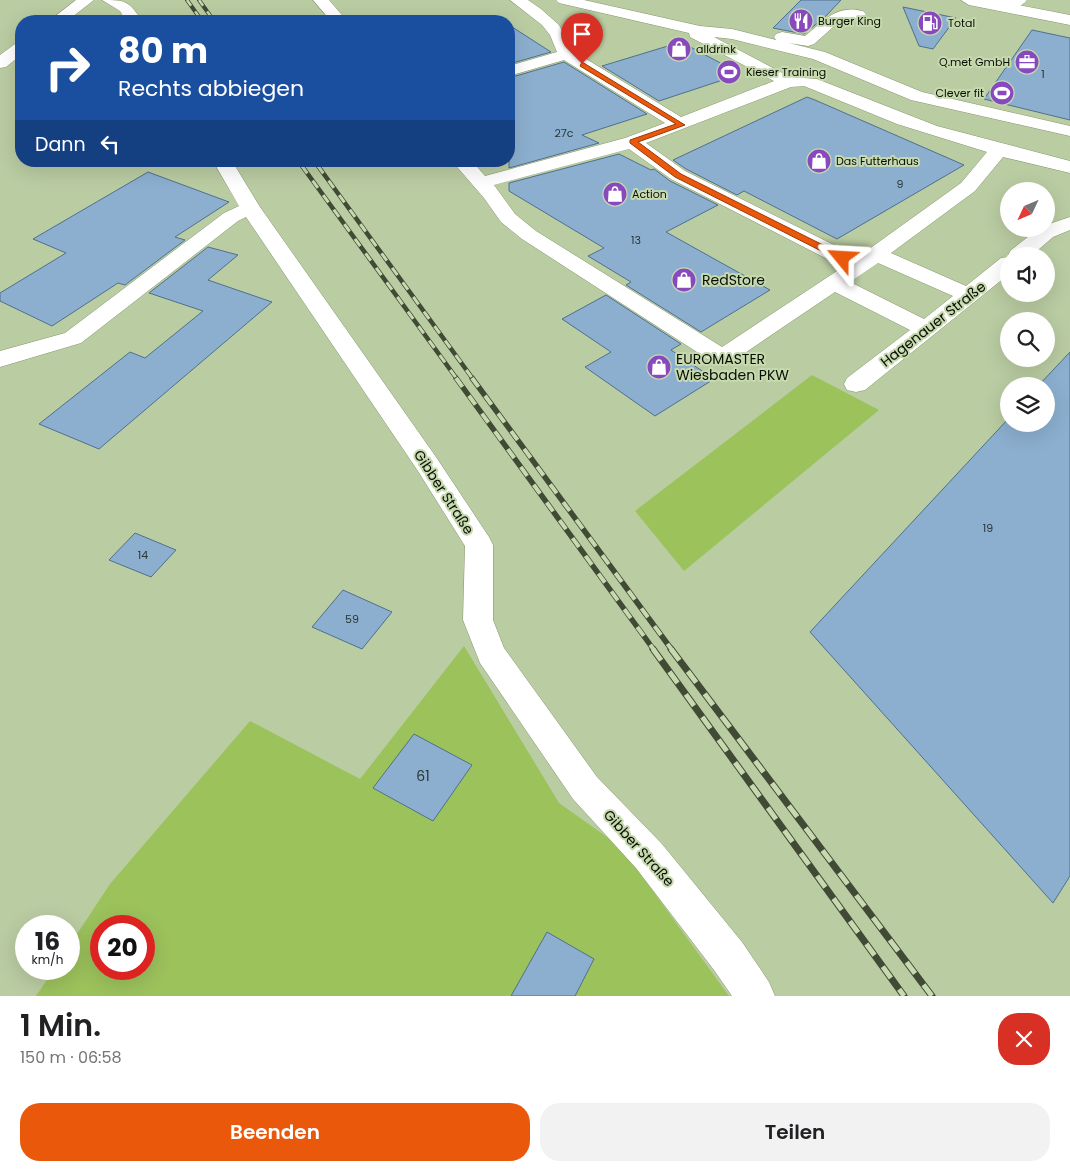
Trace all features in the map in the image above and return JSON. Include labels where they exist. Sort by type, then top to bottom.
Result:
[{"type":"street","points":[[65,15],[86,0]]},
{"type":"street","points":[[110,0],[126,8],[130,15]]},
{"type":"street","points":[[321,0],[334,15]]},
{"type":"street","points":[[518,0],[548,21],[559,34],[566,54],[682,125]]},
{"type":"street","points":[[564,0],[700,31],[732,34],[819,55],[917,96],[1070,131]]},
{"type":"street","points":[[969,0],[992,3],[1070,20]]},
{"type":"street","points":[[992,3],[1017,0],[1070,11]]},
{"type":"street","points":[[738,28],[808,42],[836,16],[863,9],[819,55]]},
{"type":"street","points":[[700,31],[696,34],[788,82]]},
{"type":"street","points":[[0,63],[15,52]]},
{"type":"street","points":[[515,69],[566,54]]},
{"type":"street","points":[[480,183],[632,142],[682,125],[788,82],[807,80],[895,119],[999,150],[1070,167]]},
{"type":"street","points":[[632,142],[678,175],[868,260],[968,295]]},
{"type":"street","points":[[466,167],[491,194],[508,218],[528,235],[722,358],[834,284],[968,188],[999,150]]},
{"type":"street","name":"Gibber Straße","points":[[226,167],[250,208],[427,464],[479,545],[478,620],[491,654],[584,788],[649,856],[728,956],[755,996]]},
{"type":"street","points":[[0,359],[73,338],[231,217],[250,208]]},
{"type":"street","points":[[1029,247],[1046,233],[1070,222]]},
{"type":"street","name":"Hagenauer Straße","points":[[856,384],[1000,270]]},
{"type":"street","points":[[834,284],[926,329]]},
{"type":"green space","points":[[812,375],[879,410],[684,571],[635,511]]},
{"type":"green space","points":[[464,646],[559,803],[621,847],[729,996],[36,996],[47,980],[80,980],[80,929],[110,884],[250,721],[360,779]]},
{"type":"building","name":"Burger King","points":[[801,0],[841,0],[826,16],[804,34],[773,28]]},
{"type":"building","points":[[903,7],[956,18],[933,49],[919,46]]},
{"type":"building","points":[[515,29],[551,52],[515,62]]},
{"type":"building","points":[[1032,30],[1070,38],[1070,120],[984,99]]},
{"type":"building","points":[[681,42],[741,74],[659,101],[602,66]]},
{"type":"building","points":[[564,62],[647,114],[582,135],[599,143],[515,166],[515,76]]},
{"type":"building","points":[[807,97],[964,165],[837,239],[744,191],[737,195],[686,169],[673,160]]},
{"type":"building","points":[[619,154],[651,170],[654,169],[670,181],[718,205],[666,232],[770,290],[701,332],[626,285],[631,282],[588,256],[604,248],[509,191],[509,183]]},
{"type":"building","points":[[148,172],[229,202],[175,237],[185,240],[125,285],[118,283],[52,326],[0,301],[0,293],[66,253],[33,239]]},
{"type":"building","points":[[208,247],[238,255],[208,280],[272,302],[99,449],[39,424],[130,352],[145,358],[203,311],[149,293]]},
{"type":"building","points":[[606,295],[681,344],[671,350],[714,379],[655,416],[585,367],[611,352],[562,319]]},
{"type":"building","points":[[1070,352],[1070,876],[1053,903],[810,632],[1000,428],[1000,432],[1055,432],[1055,377],[1046,377]]},
{"type":"building","points":[[135,533],[176,550],[151,577],[109,560]]},
{"type":"building","points":[[343,590],[392,612],[362,649],[312,627]]},
{"type":"building","points":[[414,734],[472,765],[433,821],[373,788]]},
{"type":"building","points":[[547,932],[594,959],[575,996],[511,996]]},
{"type":"railway","points":[[187,0],[198,15]]},
{"type":"railway","points":[[199,0],[210,15]]},
{"type":"railway","points":[[303,167],[457,379]]},
{"type":"railway","points":[[319,167],[473,379]]},
{"type":"railway","points":[[456,378],[654,650]]},
{"type":"railway","points":[[472,378],[672,650]]},
{"type":"railway","points":[[653,649],[904,996]]},
{"type":"railway","points":[[671,649],[932,996]]},
{"type":"place","name":"Burger King","points":[[801,21]]},
{"type":"place","name":"Total","points":[[930,23]]},
{"type":"place","name":"alldrink","points":[[679,49]]},
{"type":"place","name":"Q.met GmbH","points":[[1027,62]]},
{"type":"place","name":"Kieser Training","points":[[729,72]]},
{"type":"place","name":"Clever fit","points":[[1002,93]]},
{"type":"place","name":"Das Futterhaus","points":[[819,161]]},
{"type":"place","name":"Action","points":[[615,194]]},
{"type":"place","name":"RedStore","points":[[684,280]]},
{"type":"place","name":"EUROMASTER Wiesbaden PKW","points":[[659,367]]},
{"type":"route","points":[[582,64],[682,125],[632,142],[678,175],[842,258]]}]
